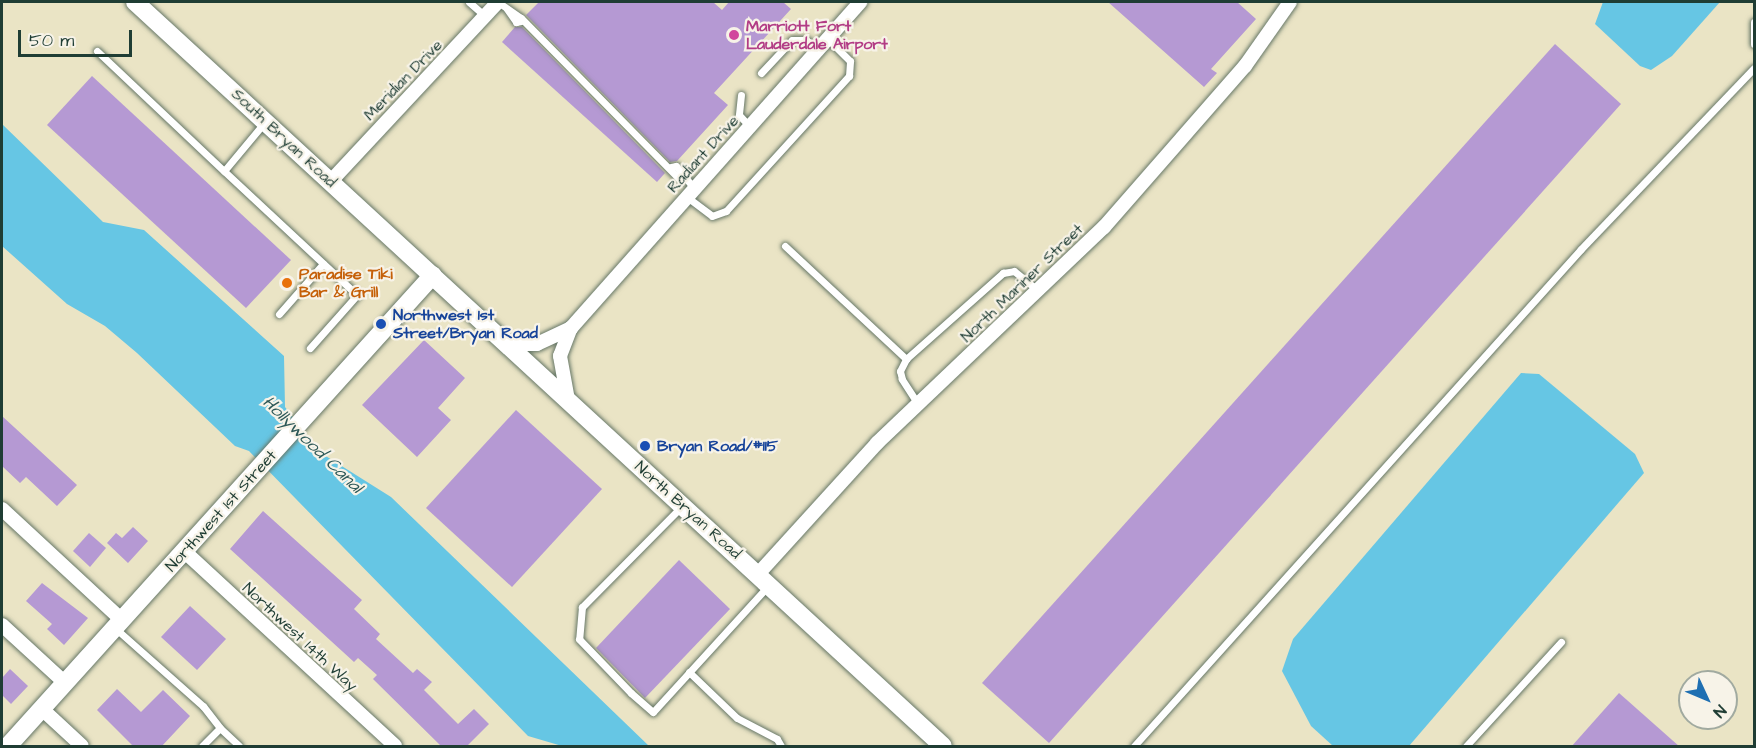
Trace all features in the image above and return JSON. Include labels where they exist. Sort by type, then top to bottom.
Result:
[{"type":"street","name":"South Bryan Road","points":[[135,2],[433,275]]},
{"type":"street","name":"Radiant Drive","points":[[568,400],[560,356],[571,328],[686,186],[750,127],[857,2]]},
{"type":"street","name":"Meridian Drive","points":[[331,181],[485,16],[501,4]]},
{"type":"street","name":"North Mariner Street","points":[[764,579],[878,442],[1039,291],[1178,146],[1245,66],[1283,4]]},
{"type":"street","name":"North Bryan Road","points":[[433,275],[943,747]]},
{"type":"street","name":"Northwest 1st Street","points":[[8,747],[306,419],[433,275]]},
{"type":"street","name":"Radiant Drive","points":[[508,344],[537,344],[571,328]]},
{"type":"street","points":[[2,508],[119,624]]},
{"type":"street","name":"Northwest 14th Way","points":[[184,551],[395,747]]},
{"type":"street","points":[[2,625],[65,683]]},
{"type":"street","points":[[42,709],[82,747]]},
{"type":"lane","points":[[469,2],[485,16]]},
{"type":"lane","points":[[501,4],[516,22],[521,21],[671,167],[676,166],[686,186],[712,216],[726,211],[849,76],[850,61],[823,43],[792,40],[761,74]]},
{"type":"lane","points":[[1755,22],[1755,44]]},
{"type":"lane","points":[[97,51],[357,295],[310,348]]},
{"type":"lane","points":[[1134,747],[1581,249],[1755,68]]},
{"type":"lane","points":[[741,95],[739,115],[750,127]]},
{"type":"lane","points":[[224,171],[266,121]]},
{"type":"lane","points":[[785,246],[906,359]]},
{"type":"lane","points":[[279,314],[323,264]]},
{"type":"lane","points":[[918,404],[902,379],[900,371],[906,359],[1003,273],[1014,271],[1039,291]]},
{"type":"lane","points":[[683,505],[582,607],[578,624],[579,639],[597,661],[653,712],[689,672],[764,579]]},
{"type":"lane","points":[[119,624],[203,706],[239,747]]},
{"type":"lane","points":[[1466,747],[1560,642]]},
{"type":"lane","points":[[689,672],[737,718],[777,739],[780,747]]},
{"type":"lane","points":[[202,747],[220,728]]},
{"type":"water","points":[[1603,2],[1720,2],[1672,56],[1651,70],[1640,66],[1595,24]]},
{"type":"water","name":"Hollywood Canal","points":[[2,124],[103,222],[144,230],[284,356],[285,407],[321,453],[391,497],[649,746],[562,746],[528,736],[249,451],[235,446],[137,353],[105,326],[67,304],[2,246]]},
{"type":"water","points":[[1521,373],[1539,374],[1635,454],[1644,473],[1409,746],[1333,746],[1311,726],[1282,671],[1293,639]]},
{"type":"building","points":[[539,2],[713,2],[722,10],[729,2],[783,2],[791,9],[714,93],[728,105],[677,161],[670,162],[526,15]]},
{"type":"building","points":[[1108,2],[1237,2],[1256,19],[1211,69],[1217,73],[1204,87]]},
{"type":"building","points":[[515,27],[522,27],[665,173],[657,182],[502,42]]},
{"type":"building","points":[[1555,44],[1621,104],[1049,743],[982,683]]},
{"type":"building","points":[[92,76],[291,260],[246,308],[47,125]]},
{"type":"building","points":[[424,340],[465,378],[438,408],[451,420],[417,457],[362,405]]},
{"type":"building","points":[[516,410],[602,489],[512,587],[426,508]]},
{"type":"building","points":[[2,416],[77,485],[57,506],[26,477],[20,483],[2,466]]},
{"type":"building","points":[[263,511],[362,600],[354,609],[380,634],[376,639],[413,673],[417,669],[432,682],[424,690],[458,724],[474,709],[489,724],[466,747],[442,747],[373,679],[377,675],[358,658],[354,662],[230,549]]},
{"type":"building","points":[[133,527],[148,541],[128,563],[107,543],[116,533],[122,538]]},
{"type":"building","points":[[89,533],[106,548],[90,567],[73,551]]},
{"type":"building","points":[[679,560],[730,609],[645,698],[596,648]]},
{"type":"building","points":[[42,583],[88,618],[64,645],[47,629],[52,624],[26,601]]},
{"type":"building","points":[[190,606],[226,639],[197,670],[161,637]]},
{"type":"building","points":[[10,669],[28,686],[11,704],[2,695],[2,678]]},
{"type":"building","points":[[117,689],[141,712],[163,690],[190,716],[161,747],[134,747],[97,710]]},
{"type":"building","points":[[1619,693],[1680,747],[1571,747]]},
{"type":"place","name":"Marriott Fort Lauderdale Airport","points":[[734,35]]},
{"type":"place","name":"Paradise Tiki Bar & Grill","points":[[287,283]]},
{"type":"place","name":"Northwest 1st Street/Bryan Road","points":[[381,324]]},
{"type":"place","name":"Bryan Road/#115","points":[[645,446]]}]
